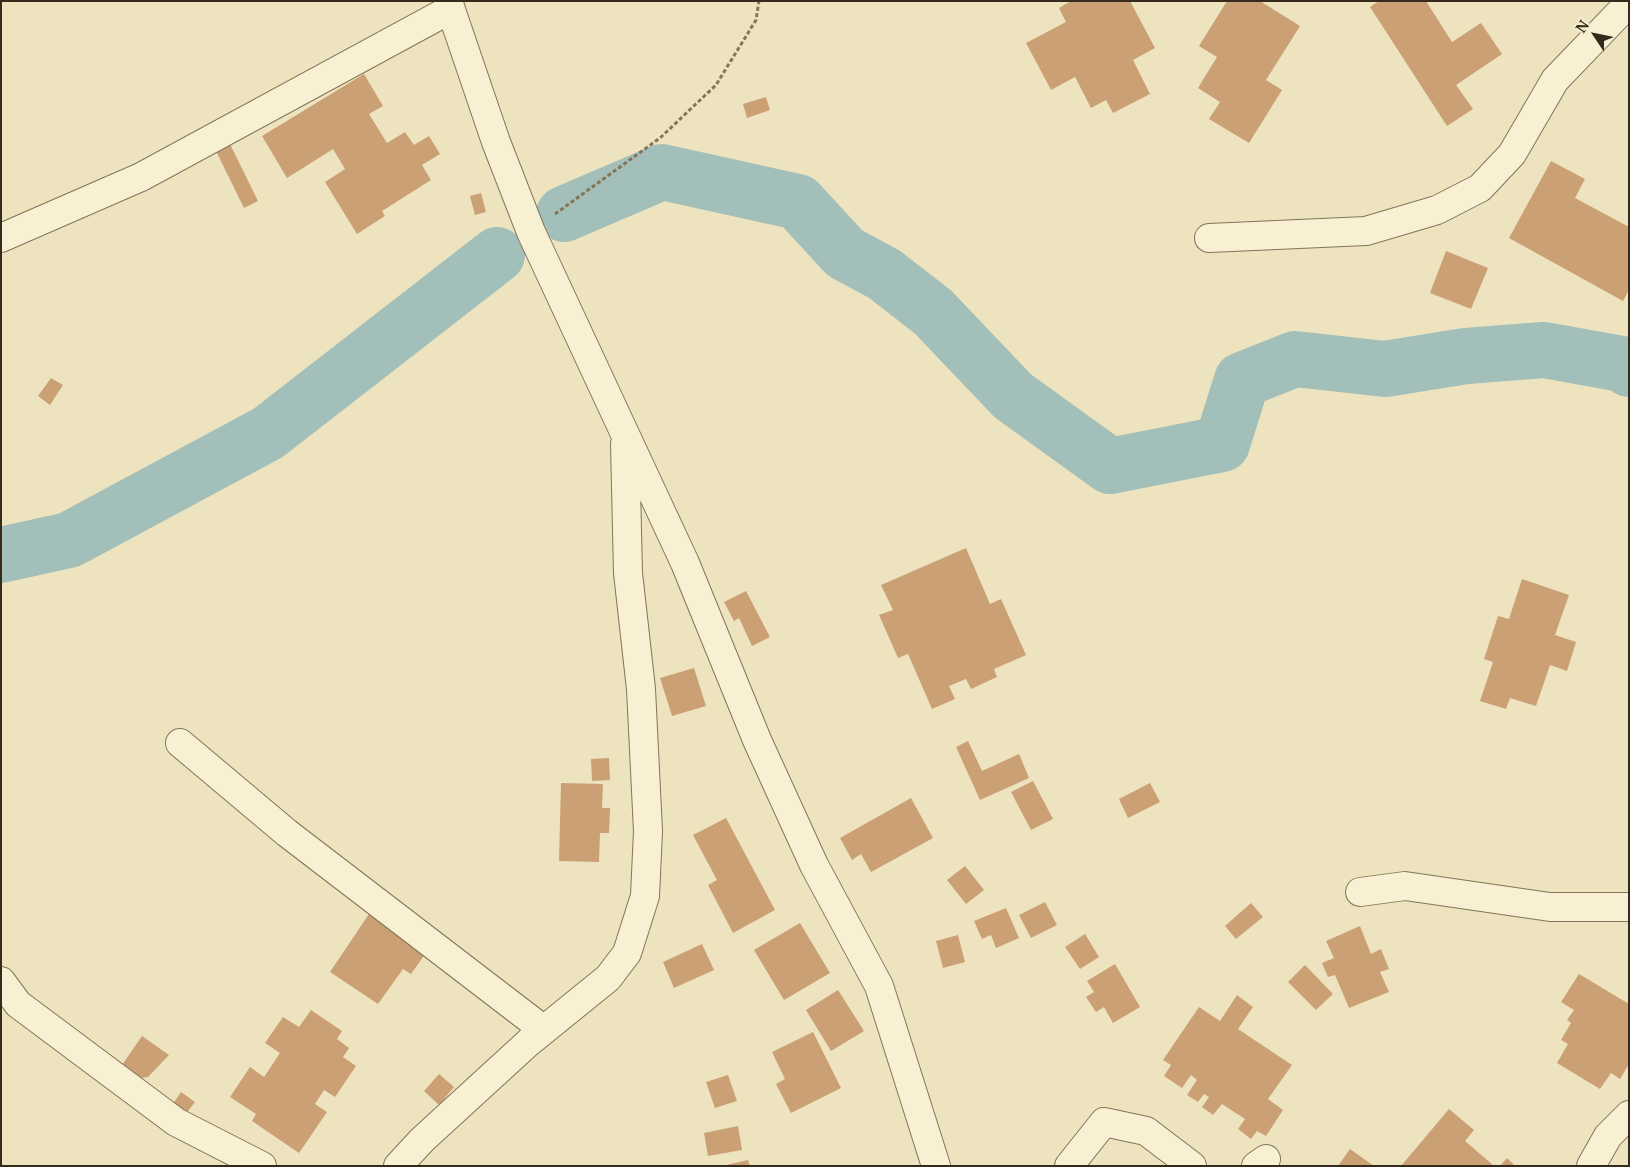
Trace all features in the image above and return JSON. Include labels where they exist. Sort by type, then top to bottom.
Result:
[{"type":"street","points":[[1210,238],[1366,231],[1437,210],[1480,188],[1512,154],[1555,80],[1629,3]]},
{"type":"street","points":[[1,238],[141,176],[449,5],[496,142],[531,232],[685,563],[762,749],[814,865],[878,986],[936,1166]]},
{"type":"street","points":[[398,1166],[422,1140],[544,1030],[608,978],[627,953],[645,896],[648,832],[642,689],[628,573],[625,431]]},
{"type":"street","points":[[180,743],[287,832],[544,1030]]},
{"type":"street","points":[[1360,892],[1405,886],[1550,907],[1629,907]]},
{"type":"street","points":[[1,981],[18,1004],[176,1122],[262,1166]]},
{"type":"street","points":[[1591,1166],[1608,1136],[1629,1115]]},
{"type":"street","points":[[1069,1166],[1104,1122],[1146,1130],[1192,1166]]},
{"type":"path","points":[[531,232],[660,138],[716,85],[756,20],[759,1]]},
{"type":"building","points":[[1071,1],[1130,1],[1155,48],[1133,60],[1150,94],[1113,113],[1106,100],[1091,108],[1075,77],[1051,90],[1026,43],[1066,22],[1059,8]]},
{"type":"building","points":[[1227,1],[1260,1],[1300,26],[1266,80],[1282,90],[1249,143],[1209,119],[1220,102],[1198,88],[1217,57],[1199,46]]},
{"type":"building","points":[[1379,1],[1426,1],[1452,42],[1481,23],[1502,54],[1456,85],[1473,109],[1447,126],[1370,7]]},
{"type":"building","points":[[364,74],[383,106],[369,114],[387,143],[405,132],[414,145],[429,136],[440,154],[422,165],[431,180],[382,211],[385,216],[357,234],[325,182],[345,169],[333,149],[287,178],[262,136]]},
{"type":"building","points":[[766,97],[770,110],[747,118],[743,104]]},
{"type":"building","points":[[227,138],[258,201],[244,208],[213,145]]},
{"type":"building","points":[[1551,161],[1585,179],[1575,198],[1629,227],[1629,290],[1623,301],[1509,238]]},
{"type":"building","points":[[481,193],[486,212],[475,215],[470,196]]},
{"type":"building","points":[[1446,251],[1488,268],[1471,309],[1430,293]]},
{"type":"building","points":[[51,378],[63,385],[50,405],[38,396]]},
{"type":"building","points":[[966,548],[990,604],[1001,599],[1026,655],[994,669],[997,677],[971,689],[966,679],[949,686],[955,699],[932,709],[908,654],[898,658],[879,615],[893,610],[881,585]]},
{"type":"building","points":[[1522,579],[1569,595],[1555,635],[1576,642],[1567,671],[1550,665],[1536,706],[1510,698],[1506,709],[1480,701],[1493,662],[1484,659],[1498,616],[1509,619]]},
{"type":"building","points":[[746,591],[770,637],[752,646],[739,618],[734,621],[724,602]]},
{"type":"building","points":[[694,668],[706,706],[672,716],[660,678]]},
{"type":"building","points":[[968,741],[982,771],[1019,754],[1029,778],[980,800],[956,747]]},
{"type":"building","points":[[609,758],[610,780],[592,781],[591,759]]},
{"type":"building","points":[[1033,781],[1053,819],[1031,830],[1011,792]]},
{"type":"building","points":[[561,783],[603,784],[602,808],[610,808],[609,833],[600,833],[599,862],[559,861]]},
{"type":"building","points":[[1150,783],[1160,802],[1128,818],[1119,799]]},
{"type":"building","points":[[911,798],[933,838],[871,872],[861,854],[852,860],[840,838]]},
{"type":"building","points":[[726,818],[775,910],[733,933],[708,885],[717,880],[693,835]]},
{"type":"building","points":[[965,866],[984,890],[966,904],[947,880]]},
{"type":"building","points":[[1045,902],[1057,925],[1031,938],[1019,915]]},
{"type":"building","points":[[1251,903],[1263,917],[1236,939],[1225,926]]},
{"type":"building","points":[[1006,908],[1019,938],[996,948],[991,935],[982,939],[974,921]]},
{"type":"building","points":[[371,911],[428,950],[411,974],[403,969],[378,1004],[330,972]]},
{"type":"building","points":[[800,923],[830,973],[784,1000],[754,950]]},
{"type":"building","points":[[1360,926],[1371,954],[1381,949],[1389,969],[1380,972],[1389,992],[1349,1008],[1335,975],[1328,977],[1322,963],[1334,958],[1326,941]]},
{"type":"building","points":[[1085,934],[1099,957],[1080,969],[1065,947]]},
{"type":"building","points":[[958,935],[965,962],[943,968],[936,941]]},
{"type":"building","points":[[702,944],[714,970],[674,988],[663,962]]},
{"type":"building","points":[[1115,964],[1140,1007],[1113,1023],[1104,1007],[1096,1012],[1086,997],[1094,992],[1087,981]]},
{"type":"building","points":[[1305,965],[1333,994],[1316,1010],[1288,982]]},
{"type":"building","points":[[1579,974],[1629,1004],[1629,1064],[1620,1079],[1611,1073],[1600,1089],[1557,1063],[1568,1044],[1561,1040],[1571,1023],[1567,1020],[1574,1010],[1561,1002]]},
{"type":"building","points":[[838,990],[864,1031],[831,1051],[806,1010]]},
{"type":"building","points":[[1237,995],[1253,1007],[1238,1029],[1292,1065],[1268,1099],[1283,1110],[1266,1136],[1257,1131],[1251,1139],[1238,1129],[1245,1119],[1222,1104],[1213,1115],[1202,1107],[1209,1097],[1204,1094],[1198,1102],[1187,1095],[1197,1080],[1191,1075],[1182,1088],[1164,1076],[1171,1065],[1163,1060],[1199,1007],[1220,1021]]},
{"type":"building","points":[[311,1010],[342,1031],[337,1039],[349,1048],[343,1057],[356,1066],[335,1097],[324,1090],[315,1104],[327,1112],[299,1153],[252,1121],[256,1114],[230,1097],[250,1067],[264,1077],[280,1053],[265,1043],[283,1017],[299,1027]]},
{"type":"building","points":[[813,1032],[841,1088],[791,1113],[776,1084],[785,1079],[772,1052]]},
{"type":"building","points":[[142,1036],[169,1055],[148,1077],[133,1079],[120,1068]]},
{"type":"building","points":[[439,1074],[454,1087],[439,1105],[424,1091]]},
{"type":"building","points":[[728,1075],[737,1101],[715,1108],[706,1082]]},
{"type":"building","points":[[181,1092],[195,1102],[185,1115],[172,1105]]},
{"type":"building","points":[[1449,1109],[1474,1130],[1465,1141],[1494,1166],[1401,1166]]},
{"type":"building","points":[[738,1126],[742,1150],[708,1156],[704,1133]]},
{"type":"building","points":[[1350,1149],[1374,1166],[1338,1166]]},
{"type":"building","points":[[1507,1158],[1515,1166],[1500,1166]]},
{"type":"building","points":[[748,1160],[750,1166],[726,1166],[726,1165]]},
{"type":"waterway","points":[[564,214],[662,172],[798,202],[845,253],[884,274],[933,312],[1013,396],[1110,466],[1222,444],[1242,380],[1295,359],[1385,369],[1466,356],[1544,350],[1627,365],[1629,369]]},
{"type":"waterway","points":[[1,555],[69,540],[268,433],[497,255]]}]
